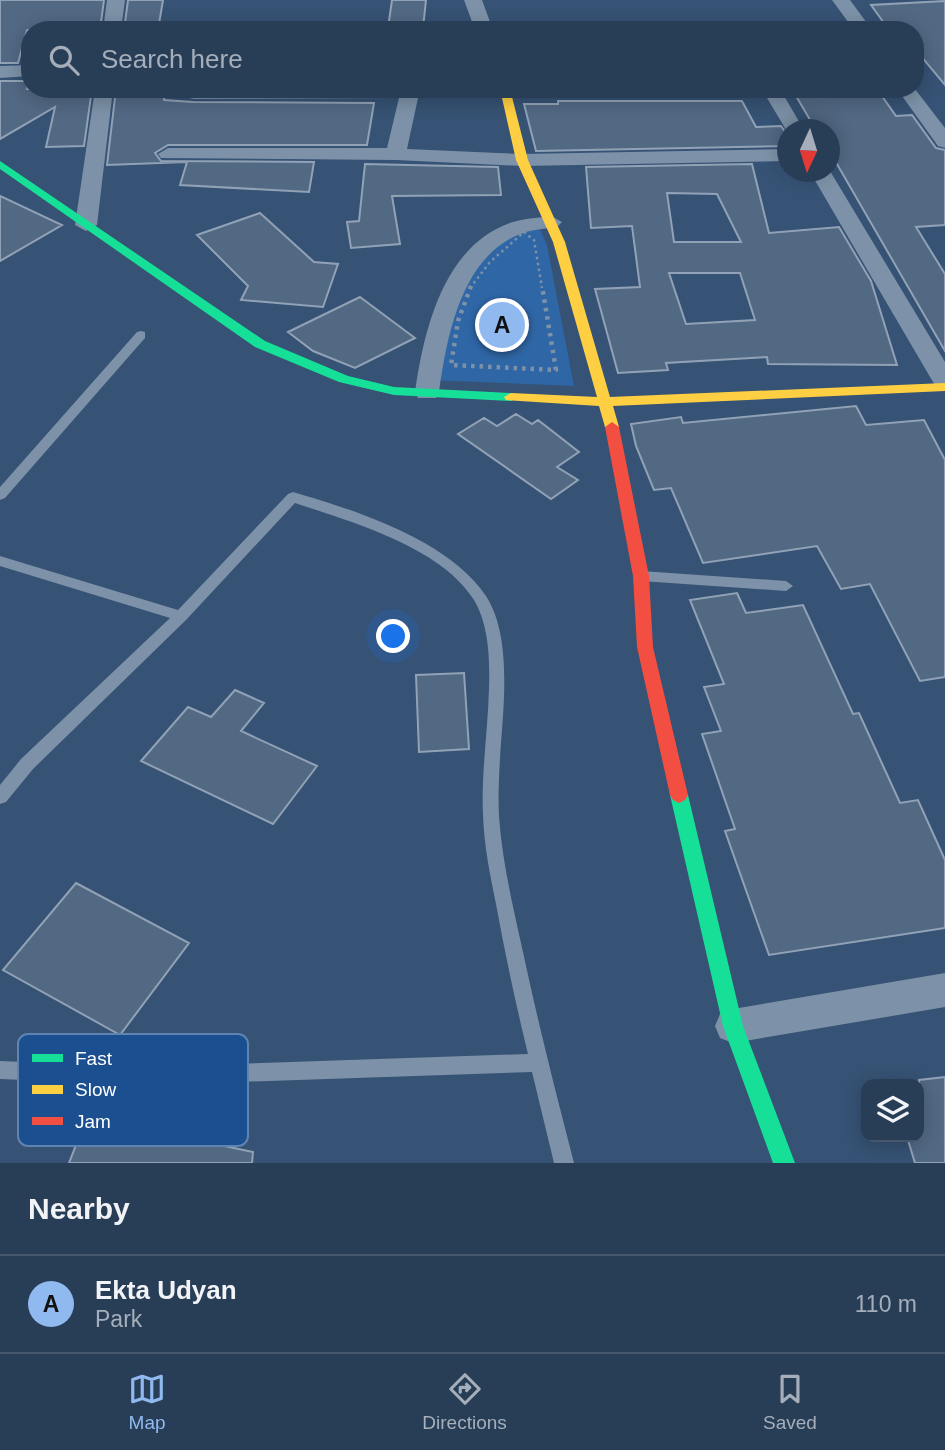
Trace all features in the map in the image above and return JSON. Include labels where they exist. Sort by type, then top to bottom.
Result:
[{"type":"street","points":[[113,21],[116,0]]},
{"type":"street","points":[[473,0],[481,21]]},
{"type":"street","points":[[841,0],[856,21]]},
{"type":"street","points":[[0,72],[21,71]]},
{"type":"street","points":[[86,225],[103,98]]},
{"type":"street","points":[[396,154],[408,98]]},
{"type":"street","points":[[508,98],[522,160],[551,222],[607,402],[641,576],[645,647],[733,1026],[784,1163]]},
{"type":"street","points":[[775,98],[788,119]]},
{"type":"street","points":[[913,98],[945,142]]},
{"type":"street","points":[[168,154],[396,154],[522,160],[777,155]]},
{"type":"street","points":[[0,164],[260,344],[344,379],[394,391],[607,402],[945,384],[826,182]]},
{"type":"street","points":[[428,393],[441,324],[456,284],[485,248],[518,227],[551,222]]},
{"type":"street","points":[[733,1026],[945,990]]},
{"type":"lane","points":[[0,495],[141,335]]},
{"type":"lane","points":[[0,796],[27,764],[181,616],[293,497],[379,527],[449,566],[480,599],[496,641],[493,839],[539,1063],[564,1163]]},
{"type":"lane","points":[[0,561],[181,616]]},
{"type":"lane","points":[[641,576],[786,586]]},
{"type":"lane","points":[[248,1073],[539,1063]]},
{"type":"lane","points":[[0,1070],[18,1071]]},
{"type":"path","points":[[524,232],[534,240],[556,370],[451,365],[457,314],[468,286],[499,251],[524,232]]},
{"type":"shaded area","points":[[536,220],[547,245],[574,386],[428,380],[467,269],[516,225]]},
{"type":"building","points":[[0,0],[104,0],[101,21],[21,21],[21,52],[18,63],[0,63]]},
{"type":"building","points":[[128,0],[163,0],[160,21],[125,21]]},
{"type":"building","points":[[392,0],[426,0],[424,21],[389,21]]},
{"type":"building","points":[[945,1],[945,85],[924,60],[924,21],[883,21],[871,5]]},
{"type":"building","points":[[0,81],[21,81],[21,98],[91,98],[84,146],[46,147],[55,107],[0,139]]},
{"type":"building","points":[[115,98],[164,98],[193,102],[374,103],[367,145],[168,145],[155,153],[161,161],[314,162],[309,192],[180,185],[187,162],[107,165]]},
{"type":"building","points":[[797,98],[883,98],[896,116],[912,115],[936,148],[945,150],[945,225],[916,227],[945,274],[945,351],[840,169],[840,119],[810,119]]},
{"type":"building","points":[[558,101],[742,101],[756,127],[777,126],[777,146],[536,151],[524,104],[558,104]]},
{"type":"building","points":[[365,164],[498,167],[501,195],[392,196],[400,244],[351,248],[347,222],[359,221]]},
{"type":"building","points":[[752,164],[769,233],[839,227],[871,281],[897,365],[768,364],[767,357],[666,363],[668,370],[618,373],[595,289],[640,287],[632,226],[591,228],[586,167]],"holes":[[[667,193],[717,194],[741,242],[674,242]],[[669,273],[740,273],[755,320],[686,324]]]},
{"type":"building","points":[[0,196],[62,225],[0,261]]},
{"type":"building","points":[[260,213],[314,262],[338,264],[323,307],[241,300],[248,286],[197,235]]},
{"type":"building","points":[[360,297],[415,338],[355,368],[313,351],[288,332]]},
{"type":"building","points":[[856,406],[866,425],[924,420],[945,460],[945,677],[920,681],[870,584],[841,589],[817,546],[703,563],[671,488],[654,490],[636,446],[631,424],[681,417],[683,423]]},
{"type":"building","points":[[516,414],[532,424],[538,420],[579,452],[557,467],[578,480],[551,499],[458,434],[484,418],[497,426]]},
{"type":"building","points":[[737,593],[746,613],[803,605],[853,714],[859,713],[900,803],[918,800],[945,860],[945,928],[769,955],[725,831],[735,829],[702,734],[721,731],[704,687],[724,684],[690,600]]},
{"type":"building","points":[[464,673],[469,749],[419,752],[416,675]]},
{"type":"building","points":[[235,690],[264,703],[241,731],[317,766],[273,824],[141,761],[188,707],[211,717]]},
{"type":"building","points":[[76,883],[189,943],[121,1034],[3,970]]},
{"type":"building","points":[[945,1077],[945,1163],[915,1163],[909,1142],[924,1142],[924,1079]]},
{"type":"building","points":[[76,1146],[225,1146],[253,1152],[252,1163],[69,1163]]},
{"type":"traffic: fast","points":[[0,164],[260,344],[344,379],[394,391],[511,397]]},
{"type":"traffic: fast","points":[[679,795],[733,1026],[784,1163]]},
{"type":"traffic: slow","points":[[507,98],[522,160],[559,242],[612,427]]},
{"type":"traffic: slow","points":[[511,397],[607,402],[945,387]]},
{"type":"traffic: jam","points":[[612,427],[641,576],[645,647],[679,795]]},
{"type":"place","name":"Ekta Udyan","points":[[502,325]]}]
